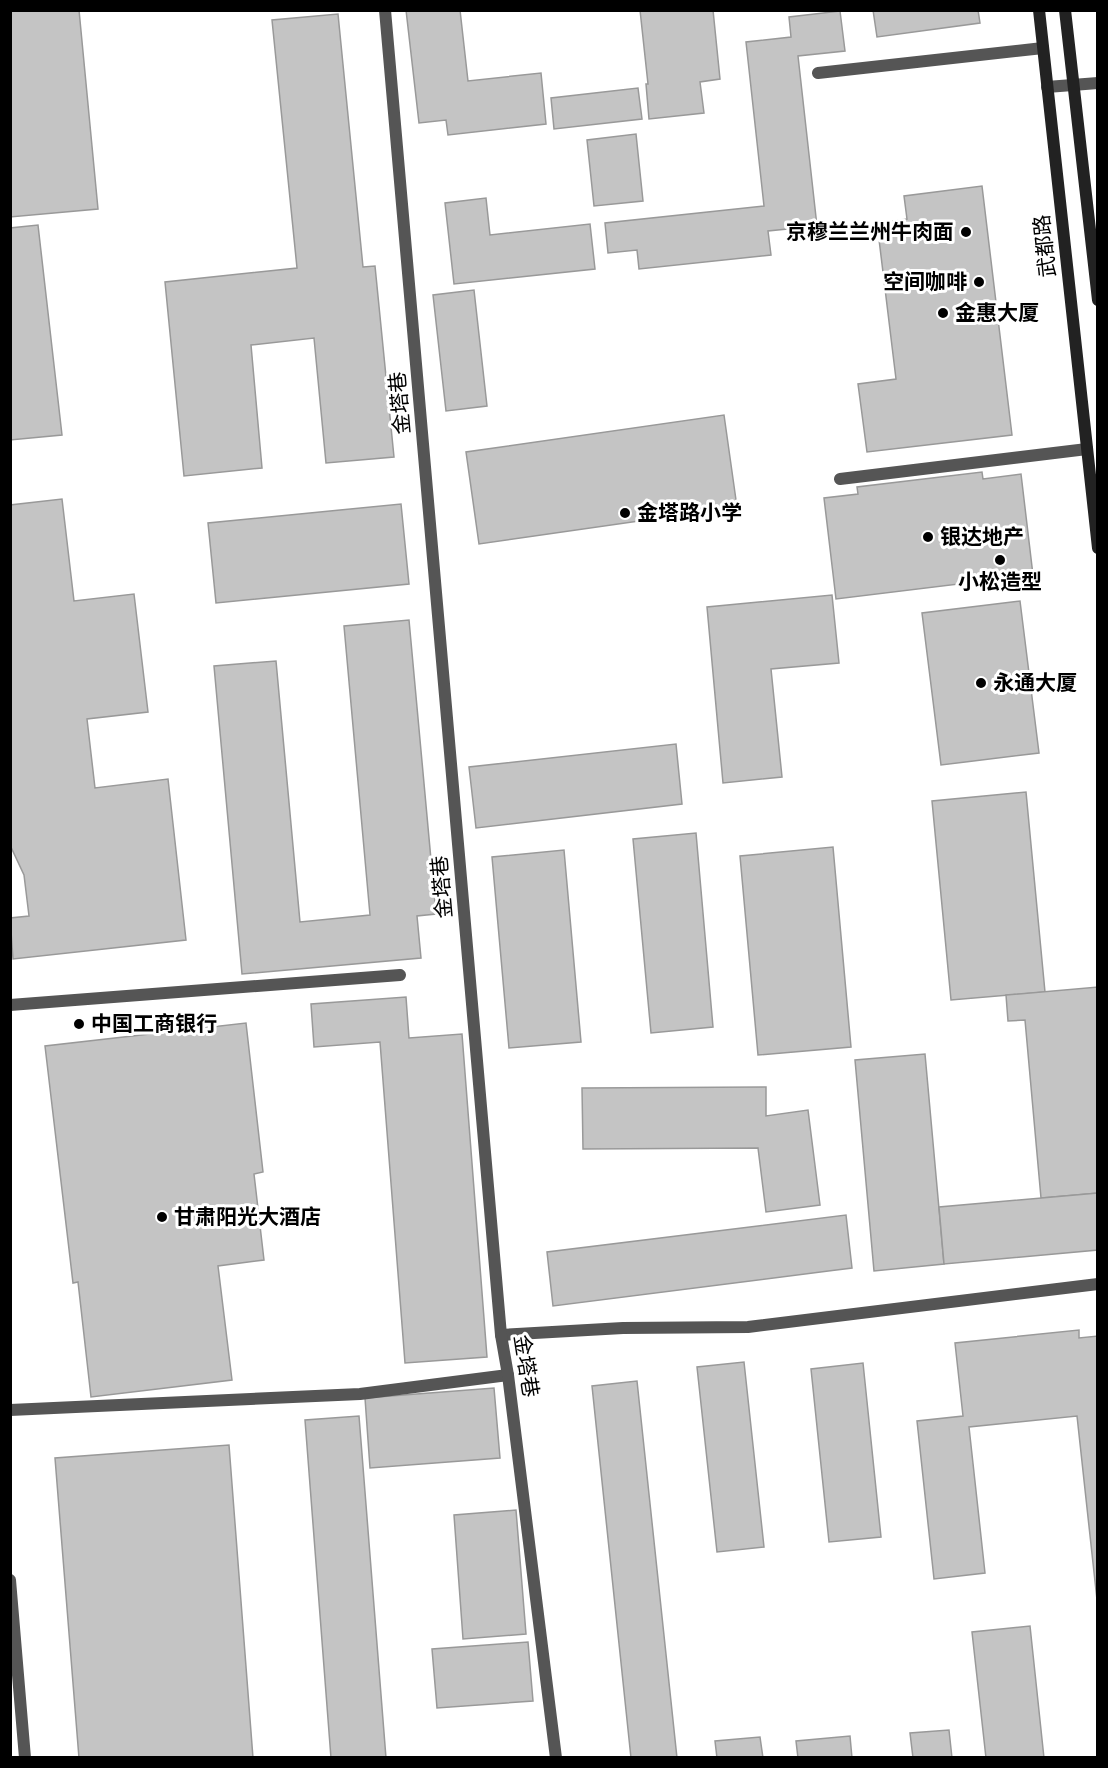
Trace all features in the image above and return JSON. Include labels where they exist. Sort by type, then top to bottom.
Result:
[{"type":"main road","name":"武都路","points":[[1039,10],[1086,449],[1095,496],[1098,548]]},
{"type":"main road","points":[[1065,10],[1098,300]]},
{"type":"street","name":"金塔巷","points":[[385,10],[501,1335],[556,1758]]},
{"type":"street","points":[[818,73],[1043,48]]},
{"type":"street","points":[[1047,87],[1098,83]]},
{"type":"street","points":[[840,479],[1086,449]]},
{"type":"street","points":[[10,1005],[400,975]]},
{"type":"street","points":[[501,1335],[623,1328],[748,1327],[1098,1284]]},
{"type":"street","points":[[10,1410],[360,1394],[508,1375]]},
{"type":"street","points":[[10,1580],[25,1758]]},
{"type":"building","points":[[10,10],[79,10],[98,209],[10,217]]},
{"type":"building","points":[[406,10],[460,10],[468,81],[541,73],[546,124],[448,135],[446,120],[419,123]]},
{"type":"building","points":[[640,10],[713,10],[720,79],[700,82],[704,113],[649,119],[646,84],[648,84]]},
{"type":"building","points":[[873,10],[978,10],[980,23],[877,37]]},
{"type":"building","points":[[840,11],[845,51],[798,56],[817,226],[768,231],[771,255],[639,269],[637,250],[608,253],[605,223],[764,206],[746,42],[791,37],[789,17]]},
{"type":"building","points":[[338,14],[363,267],[375,266],[394,457],[326,463],[314,338],[251,345],[262,468],[184,476],[165,282],[297,268],[272,20]]},
{"type":"building","points":[[638,88],[642,119],[554,129],[551,98]]},
{"type":"building","points":[[636,134],[643,201],[594,206],[587,140]]},
{"type":"building","name":"金惠大厦","points":[[982,186],[1012,435],[867,452],[858,384],[896,379],[877,223],[907,219],[904,196]]},
{"type":"building","points":[[486,198],[490,235],[590,224],[595,269],[454,284],[445,203]]},
{"type":"building","points":[[38,225],[62,435],[10,440],[10,228]]},
{"type":"building","points":[[474,290],[487,406],[446,411],[433,295]]},
{"type":"building","points":[[724,415],[737,507],[479,544],[466,452]]},
{"type":"building","name":"银达地产","points":[[982,472],[983,479],[1021,474],[1033,575],[836,599],[824,498],[858,494],[857,487]]},
{"type":"building","points":[[62,499],[74,601],[134,594],[148,712],[87,719],[95,788],[168,779],[186,940],[13,959],[10,918],[29,916],[24,875],[10,845],[10,505]]},
{"type":"building","points":[[401,504],[409,584],[216,603],[208,523]]},
{"type":"building","points":[[832,595],[839,663],[771,669],[782,777],[723,783],[707,607]]},
{"type":"building","name":"永通大厦","points":[[1020,601],[1039,753],[941,765],[922,613]]},
{"type":"building","points":[[409,620],[436,914],[417,916],[421,958],[242,974],[214,666],[276,661],[300,922],[370,915],[344,626]]},
{"type":"building","points":[[676,744],[682,804],[476,828],[469,767]]},
{"type":"building","points":[[1026,792],[1045,992],[951,1000],[932,801]]},
{"type":"building","points":[[696,833],[713,1027],[651,1033],[633,839]]},
{"type":"building","points":[[833,847],[851,1047],[758,1055],[740,856]]},
{"type":"building","points":[[564,850],[581,1042],[509,1048],[492,857]]},
{"type":"building","points":[[1098,987],[1098,1193],[1041,1198],[1025,1020],[1008,1021],[1006,995]]},
{"type":"building","points":[[406,997],[409,1038],[462,1034],[487,1357],[405,1363],[380,1042],[314,1047],[311,1004]]},
{"type":"building","name":"甘肃阳光大酒店","points":[[246,1023],[263,1172],[254,1174],[264,1260],[218,1266],[232,1380],[91,1397],[78,1282],[73,1283],[45,1046]]},
{"type":"building","points":[[925,1054],[944,1264],[874,1271],[855,1060]]},
{"type":"building","points":[[766,1087],[766,1116],[808,1110],[820,1205],[766,1212],[758,1148],[583,1149],[582,1088]]},
{"type":"building","points":[[1098,1193],[1098,1250],[944,1264],[939,1207]]},
{"type":"building","points":[[846,1215],[852,1268],[553,1306],[547,1252]]},
{"type":"building","points":[[1079,1330],[1079,1338],[1098,1336],[1098,1609],[1077,1416],[969,1427],[985,1573],[934,1579],[917,1421],[963,1416],[955,1343]]},
{"type":"building","points":[[744,1362],[764,1547],[717,1552],[697,1367]]},
{"type":"building","points":[[863,1363],[881,1537],[829,1542],[811,1369]]},
{"type":"building","points":[[637,1381],[677,1758],[631,1758],[592,1386]]},
{"type":"building","points":[[494,1388],[500,1458],[370,1468],[365,1398]]},
{"type":"building","points":[[359,1416],[386,1758],[331,1758],[305,1420]]},
{"type":"building","points":[[229,1445],[253,1758],[79,1758],[55,1458]]},
{"type":"building","points":[[516,1510],[526,1634],[463,1639],[454,1515]]},
{"type":"building","points":[[1030,1626],[1044,1758],[986,1758],[972,1632]]},
{"type":"building","points":[[528,1642],[533,1701],[437,1708],[432,1649]]},
{"type":"building","points":[[949,1730],[952,1758],[913,1758],[910,1733]]},
{"type":"building","points":[[850,1736],[852,1758],[798,1758],[796,1741]]},
{"type":"building","points":[[760,1737],[763,1758],[717,1758],[715,1741]]},
{"type":"place","name":"京穆兰兰州牛肉面","points":[[966,232]]},
{"type":"place","name":"空间咖啡","points":[[979,282]]},
{"type":"place","name":"金惠大厦","points":[[943,313]]},
{"type":"place","name":"金塔路小学","points":[[625,513]]},
{"type":"place","name":"银达地产","points":[[928,537]]},
{"type":"place","name":"小松造型","points":[[1000,560]]},
{"type":"place","name":"永通大厦","points":[[981,683]]},
{"type":"place","name":"中国工商银行","points":[[79,1024]]},
{"type":"place","name":"甘肃阳光大酒店","points":[[162,1217]]}]
